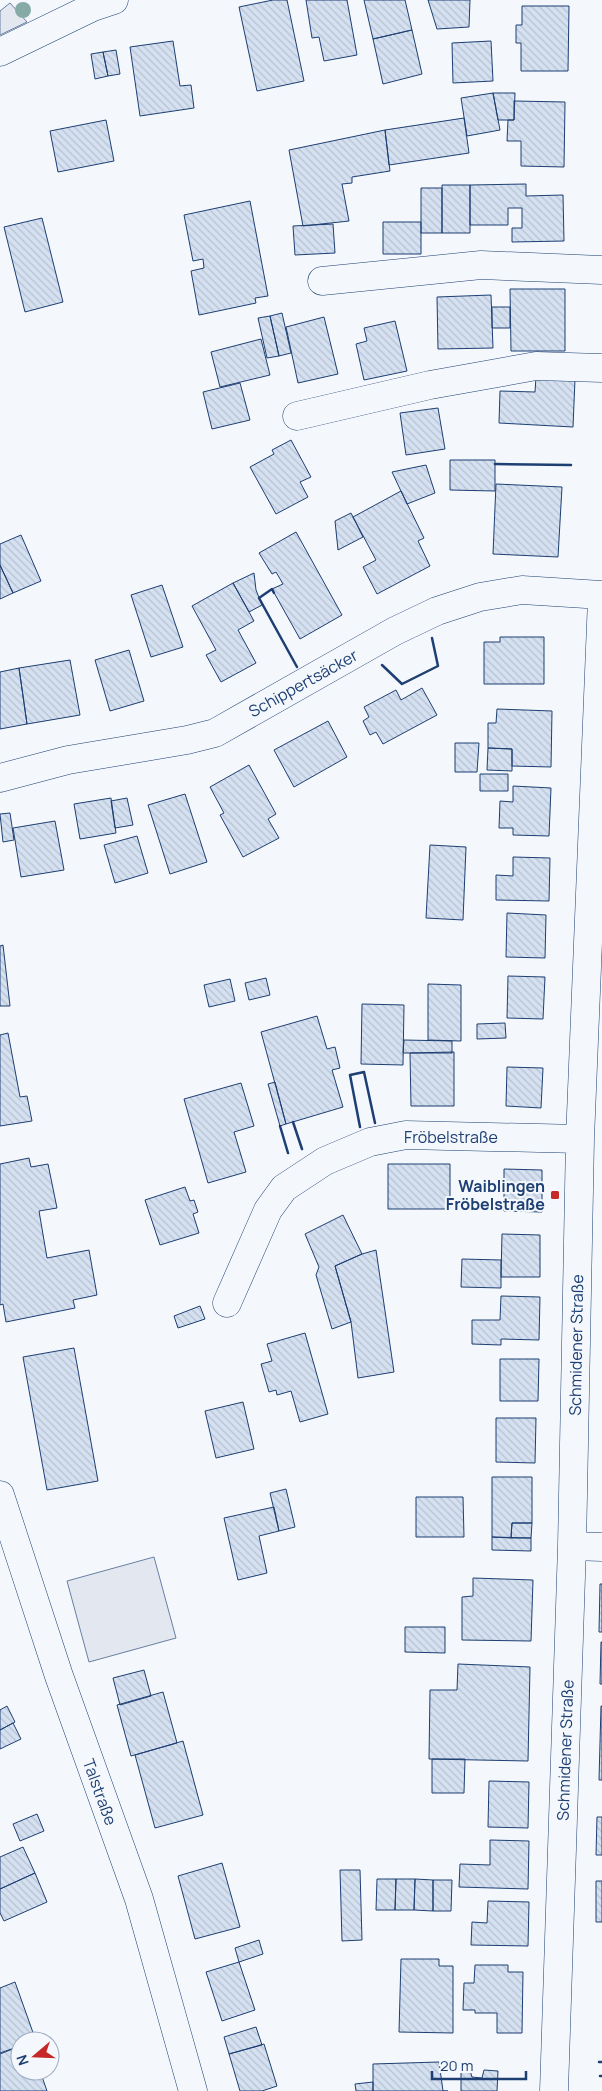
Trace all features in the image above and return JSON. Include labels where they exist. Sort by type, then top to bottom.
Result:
[{"type":"street","points":[[0,52],[100,2]]},
{"type":"street","points":[[322,281],[482,265],[602,270]]},
{"type":"street","points":[[297,416],[430,385],[536,366],[602,368]]},
{"type":"street","name":"Schippertsäcker","points":[[0,778],[68,760],[187,740],[215,733],[396,632],[437,611],[480,597],[522,590],[602,595]]},
{"type":"street","name":"Schmidener Straße","points":[[554,2091],[572,1546],[580,1139],[602,599]]},
{"type":"street","name":"Fröbelstraße","points":[[227,1303],[268,1210],[284,1188],[325,1161],[370,1142],[406,1135],[580,1139]]},
{"type":"street","name":"Talstraße","points":[[0,1495],[59,1676],[139,1900],[193,2091]]},
{"type":"street","points":[[572,1546],[602,1547]]},
{"type":"shaded area","points":[[10,3],[27,22],[0,35],[0,11]]},
{"type":"shaded area","points":[[154,1557],[176,1638],[89,1662],[67,1581]]},
{"type":"building","points":[[273,0],[287,0],[304,81],[257,91],[239,7]]},
{"type":"building","points":[[306,0],[347,0],[357,55],[324,61],[319,37],[312,38]]},
{"type":"building","points":[[364,0],[405,0],[412,30],[373,39]]},
{"type":"building","points":[[428,0],[470,0],[469,27],[437,29]]},
{"type":"building","points":[[522,6],[569,6],[568,71],[521,71],[521,43],[516,43],[516,25],[522,25]]},
{"type":"building","points":[[412,30],[422,74],[383,84],[373,39]]},
{"type":"building","points":[[173,41],[180,86],[191,85],[194,108],[140,116],[130,47]]},
{"type":"building","points":[[491,41],[493,81],[453,83],[452,43]]},
{"type":"building","points":[[116,50],[120,74],[108,76],[103,52]]},
{"type":"building","points":[[103,52],[108,76],[95,79],[91,54]]},
{"type":"building","points":[[493,93],[500,130],[467,136],[461,98]]},
{"type":"building","points":[[493,93],[515,93],[514,120],[498,120]]},
{"type":"building","points":[[514,101],[565,102],[564,167],[521,166],[521,141],[507,141],[508,120],[514,120]]},
{"type":"building","points":[[464,118],[469,153],[389,165],[385,130]]},
{"type":"building","points":[[106,120],[114,161],[58,172],[50,131]]},
{"type":"building","points":[[385,130],[390,171],[352,177],[352,183],[342,184],[349,221],[303,226],[289,150]]},
{"type":"building","points":[[526,184],[526,196],[563,195],[564,241],[512,242],[512,228],[522,228],[522,208],[508,208],[508,225],[470,225],[470,185]]},
{"type":"building","points":[[442,185],[470,185],[470,233],[442,233]]},
{"type":"building","points":[[421,188],[442,188],[442,233],[421,233]]},
{"type":"building","points":[[250,201],[268,296],[255,298],[256,303],[199,315],[191,271],[204,268],[203,259],[193,261],[184,215]]},
{"type":"building","points":[[42,218],[63,302],[25,312],[4,227]]},
{"type":"building","points":[[383,222],[421,222],[421,254],[383,254]]},
{"type":"building","points":[[333,224],[335,253],[295,255],[293,226]]},
{"type":"building","points":[[510,289],[565,289],[565,351],[511,351]]},
{"type":"building","points":[[491,295],[493,348],[438,349],[437,297]]},
{"type":"building","points":[[492,307],[510,307],[510,328],[492,328]]},
{"type":"building","points":[[282,313],[291,353],[279,356],[270,316]]},
{"type":"building","points":[[270,316],[279,356],[267,358],[258,318]]},
{"type":"building","points":[[324,317],[338,374],[298,383],[286,327]]},
{"type":"building","points":[[395,321],[407,371],[364,380],[356,344],[367,341],[364,328]]},
{"type":"building","points":[[261,339],[270,375],[220,387],[211,352]]},
{"type":"building","points":[[536,377],[575,379],[573,427],[499,423],[500,391],[535,392]]},
{"type":"building","points":[[240,383],[250,420],[212,429],[203,392]]},
{"type":"building","points":[[438,408],[445,449],[406,455],[400,413]]},
{"type":"building","points":[[291,440],[311,477],[300,482],[308,497],[276,514],[250,467],[274,454],[272,450]]},
{"type":"building","points":[[450,460],[495,460],[495,491],[450,490]]},
{"type":"building","points":[[426,465],[435,493],[407,504],[392,472]]},
{"type":"building","points":[[496,484],[562,487],[558,557],[493,554]]},
{"type":"building","points":[[401,491],[424,538],[418,541],[430,566],[377,594],[363,567],[376,560],[353,517]]},
{"type":"building","points":[[351,513],[363,537],[338,550],[335,521]]},
{"type":"building","points":[[296,532],[342,615],[300,639],[272,589],[283,584],[276,572],[272,574],[259,553]]},
{"type":"building","points":[[21,535],[41,581],[13,593],[0,565],[0,544]]},
{"type":"building","points":[[0,565],[13,593],[0,599]]},
{"type":"building","points":[[254,573],[256,590],[262,605],[249,612],[233,583]]},
{"type":"building","points":[[233,583],[254,621],[238,630],[256,663],[221,682],[206,655],[216,650],[192,606]]},
{"type":"building","points":[[162,585],[183,647],[151,657],[131,595]]},
{"type":"building","points":[[500,637],[544,637],[544,684],[484,684],[484,642],[500,642]]},
{"type":"building","points":[[129,650],[144,701],[110,711],[95,660]]},
{"type":"building","points":[[70,660],[80,715],[27,724],[19,668]]},
{"type":"building","points":[[19,668],[27,724],[0,729],[0,672]]},
{"type":"building","points":[[422,688],[437,715],[383,744],[376,732],[370,735],[363,721],[369,717],[364,707],[396,690],[401,700]]},
{"type":"building","points":[[497,709],[552,711],[551,767],[512,766],[512,749],[488,748],[488,723],[496,723]]},
{"type":"building","points":[[328,721],[347,757],[294,787],[274,750]]},
{"type":"building","points":[[455,743],[479,743],[477,772],[455,772]]},
{"type":"building","points":[[488,748],[512,749],[512,771],[487,770]]},
{"type":"building","points":[[249,765],[276,814],[268,819],[279,838],[243,857],[220,815],[224,813],[210,787]]},
{"type":"building","points":[[480,774],[508,774],[508,791],[480,791]]},
{"type":"building","points":[[513,786],[551,788],[549,836],[513,835],[513,828],[499,828],[500,801],[513,802]]},
{"type":"building","points":[[185,794],[207,862],[170,874],[148,805]]},
{"type":"building","points":[[111,798],[116,833],[80,839],[74,804]]},
{"type":"building","points":[[127,798],[133,825],[115,828],[111,801]]},
{"type":"building","points":[[10,813],[14,840],[3,842],[0,814]]},
{"type":"building","points":[[55,821],[64,870],[21,877],[13,828]]},
{"type":"building","points":[[137,836],[148,873],[115,883],[104,845]]},
{"type":"building","points":[[430,845],[466,847],[463,920],[426,918]]},
{"type":"building","points":[[513,857],[550,858],[549,901],[496,900],[496,875],[513,876]]},
{"type":"building","points":[[507,913],[546,915],[545,958],[506,957]]},
{"type":"building","points":[[3,945],[10,1006],[0,1006],[0,946]]},
{"type":"building","points":[[508,976],[545,977],[543,1019],[507,1018]]},
{"type":"building","points":[[266,978],[270,995],[249,1000],[245,983]]},
{"type":"building","points":[[230,979],[235,1001],[209,1007],[204,985]]},
{"type":"building","points":[[428,984],[461,985],[461,1041],[428,1040]]},
{"type":"building","points":[[362,1004],[404,1005],[403,1065],[361,1064]]},
{"type":"building","points":[[317,1016],[327,1049],[335,1047],[340,1068],[332,1070],[343,1107],[286,1124],[261,1032]]},
{"type":"building","points":[[505,1023],[506,1038],[477,1039],[477,1024]]},
{"type":"building","points":[[8,1033],[20,1097],[27,1096],[32,1121],[0,1126],[0,1035]]},
{"type":"building","points":[[404,1040],[452,1041],[452,1053],[403,1053]]},
{"type":"building","points":[[454,1052],[454,1106],[411,1106],[410,1053]]},
{"type":"building","points":[[507,1067],[543,1068],[541,1108],[506,1106]]},
{"type":"building","points":[[275,1082],[286,1124],[280,1126],[268,1084]]},
{"type":"building","points":[[241,1083],[254,1126],[234,1132],[246,1172],[208,1183],[184,1099]]},
{"type":"building","points":[[29,1158],[31,1167],[48,1164],[57,1208],[39,1211],[47,1258],[89,1250],[97,1295],[73,1300],[75,1308],[6,1322],[3,1304],[0,1305],[0,1164]]},
{"type":"building","points":[[388,1164],[450,1164],[450,1209],[388,1209]]},
{"type":"building","points":[[504,1169],[542,1170],[542,1212],[504,1211]]},
{"type":"building","points":[[185,1187],[190,1201],[194,1200],[198,1212],[193,1214],[199,1233],[160,1245],[145,1200]]},
{"type":"building","points":[[343,1215],[362,1254],[335,1266],[351,1322],[332,1329],[316,1275],[319,1267],[305,1234]]},
{"type":"building","points":[[502,1234],[540,1235],[540,1277],[501,1277]]},
{"type":"building","points":[[376,1250],[394,1372],[358,1378],[351,1322],[335,1266]]},
{"type":"building","points":[[462,1259],[501,1260],[501,1288],[461,1287]]},
{"type":"building","points":[[501,1296],[540,1297],[539,1340],[501,1339],[501,1345],[472,1344],[472,1320],[500,1320]]},
{"type":"building","points":[[200,1306],[205,1319],[178,1328],[174,1316]]},
{"type":"building","points":[[305,1333],[328,1414],[300,1422],[291,1391],[277,1395],[276,1390],[269,1392],[261,1364],[272,1361],[267,1344]]},
{"type":"building","points":[[74,1348],[98,1481],[47,1490],[23,1357]]},
{"type":"building","points":[[500,1359],[539,1359],[538,1401],[500,1401]]},
{"type":"building","points":[[243,1402],[254,1449],[216,1458],[205,1411]]},
{"type":"building","points":[[496,1418],[536,1418],[535,1463],[496,1462]]},
{"type":"building","points":[[492,1477],[532,1477],[532,1523],[512,1523],[511,1538],[492,1537]]},
{"type":"building","points":[[286,1489],[295,1527],[279,1531],[270,1493]]},
{"type":"building","points":[[416,1497],[463,1497],[464,1537],[416,1537]]},
{"type":"building","points":[[274,1507],[279,1531],[259,1536],[267,1573],[238,1580],[224,1518]]},
{"type":"building","points":[[512,1523],[532,1523],[531,1538],[511,1538]]},
{"type":"building","points":[[492,1537],[531,1538],[531,1551],[492,1550]]},
{"type":"building","points":[[473,1578],[533,1580],[531,1641],[462,1640],[462,1597],[473,1596]]},
{"type":"building","points":[[600,1584],[602,1584],[602,1632],[599,1632]]},
{"type":"building","points":[[405,1627],[445,1627],[445,1653],[405,1652]]},
{"type":"building","points":[[601,1642],[602,1684],[600,1684]]},
{"type":"building","points":[[458,1664],[530,1667],[528,1761],[429,1759],[430,1690],[457,1690]]},
{"type":"building","points":[[144,1670],[151,1696],[120,1705],[113,1678]]},
{"type":"building","points":[[163,1692],[177,1743],[131,1756],[117,1705]]},
{"type":"building","points":[[7,1706],[15,1722],[0,1730],[0,1710]]},
{"type":"building","points":[[601,1706],[602,1780],[599,1780]]},
{"type":"building","points":[[13,1723],[21,1739],[0,1749],[0,1730]]},
{"type":"building","points":[[183,1741],[203,1815],[155,1828],[135,1755]]},
{"type":"building","points":[[432,1759],[465,1759],[464,1793],[432,1793]]},
{"type":"building","points":[[489,1781],[529,1782],[528,1828],[488,1827]]},
{"type":"building","points":[[37,1814],[44,1831],[20,1841],[13,1824]]},
{"type":"building","points":[[597,1817],[602,1817],[602,1855],[596,1855]]},
{"type":"building","points":[[490,1840],[529,1841],[528,1889],[459,1887],[460,1864],[490,1865]]},
{"type":"building","points":[[23,1847],[35,1873],[0,1889],[0,1857]]},
{"type":"building","points":[[222,1863],[240,1927],[195,1939],[178,1876]]},
{"type":"building","points":[[340,1870],[360,1870],[362,1940],[342,1941]]},
{"type":"building","points":[[35,1873],[47,1902],[4,1921],[0,1913],[0,1889]]},
{"type":"building","points":[[377,1879],[396,1879],[395,1910],[376,1910]]},
{"type":"building","points":[[396,1879],[415,1879],[414,1910],[395,1910]]},
{"type":"building","points":[[415,1879],[433,1880],[433,1911],[414,1910]]},
{"type":"building","points":[[433,1880],[452,1880],[451,1911],[433,1911]]},
{"type":"building","points":[[596,1881],[602,1881],[602,1922],[596,1922]]},
{"type":"building","points":[[488,1901],[529,1902],[528,1946],[471,1945],[472,1922],[487,1923]]},
{"type":"building","points":[[259,1940],[263,1954],[239,1962],[235,1948]]},
{"type":"building","points":[[401,1959],[439,1959],[439,1966],[453,1966],[453,2033],[399,2032]]},
{"type":"building","points":[[239,1962],[255,2010],[222,2021],[206,1972]]},
{"type":"building","points":[[475,1965],[508,1965],[508,1972],[523,1972],[522,2033],[497,2033],[497,2013],[475,2013],[475,2010],[463,2010],[464,1983],[474,1983]]},
{"type":"building","points":[[15,1982],[32,2031],[10,2031],[10,2050],[0,2053],[0,1988]]},
{"type":"building","points":[[256,2027],[262,2045],[229,2054],[224,2037]]},
{"type":"building","points":[[264,2044],[277,2086],[262,2091],[240,2091],[229,2054]]},
{"type":"building","points":[[10,2050],[10,2081],[44,2081],[47,2091],[0,2091],[0,2054]]},
{"type":"building","points":[[439,2062],[443,2091],[373,2091],[373,2064]]},
{"type":"building","points":[[461,2067],[469,2067],[472,2077],[482,2078],[484,2070],[498,2071],[497,2091],[461,2091]]},
{"type":"building","points":[[373,2082],[373,2091],[356,2091],[355,2084]]},
{"type":"wall","points":[[495,464],[571,465]]},
{"type":"wall","points":[[274,593],[272,589],[259,598],[297,667]]},
{"type":"wall","points":[[382,665],[402,684],[438,666],[432,638]]},
{"type":"wall","points":[[360,1127],[350,1075],[364,1072],[375,1123]]},
{"type":"wall","points":[[293,1122],[302,1149]]},
{"type":"wall","points":[[280,1126],[288,1153]]},
{"type":"place","name":"Waiblingen Fröbelstraße","points":[[555,1195]]}]
